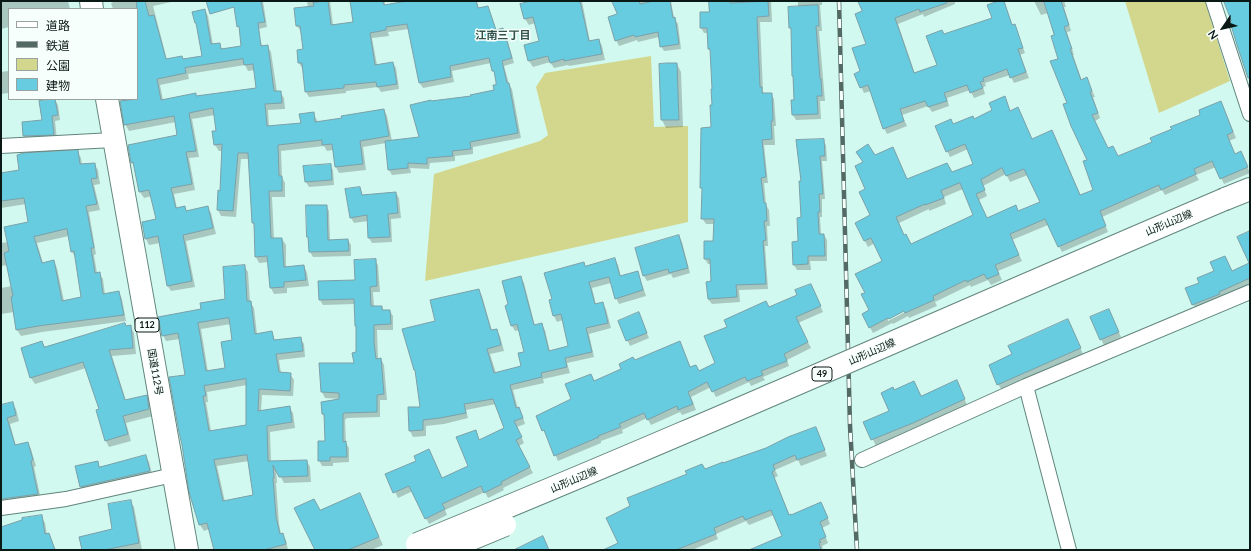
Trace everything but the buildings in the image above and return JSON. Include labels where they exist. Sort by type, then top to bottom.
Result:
[{"type":"main road","name":"国道112号","points":[[107,100],[187,550]]},
{"type":"main road","name":"山形山辺線","points":[[445,550],[1094,269],[1227,206],[1250,189]]},
{"type":"main road","name":"山形山辺線","points":[[410,547],[737,411],[1088,257],[1227,206],[1250,204]]},
{"type":"street","points":[[1213,1],[1250,114]]},
{"type":"street","points":[[1,146],[114,140]]},
{"type":"street","points":[[862,460],[1026,386],[1250,292]]},
{"type":"street","points":[[1026,386],[1069,550]]},
{"type":"street","points":[[1,508],[66,499],[173,475]]},
{"type":"green space","points":[[1125,1],[1205,1],[1230,81],[1159,113]]},
{"type":"green space","points":[[651,56],[654,127],[688,126],[688,222],[425,281],[434,174],[540,141],[548,135],[536,87],[545,73]]},
{"type":"railway","points":[[839,1],[850,426],[857,550]]},
{"type":"district","name":"江南三丁目","points":[[503,35]]}]
